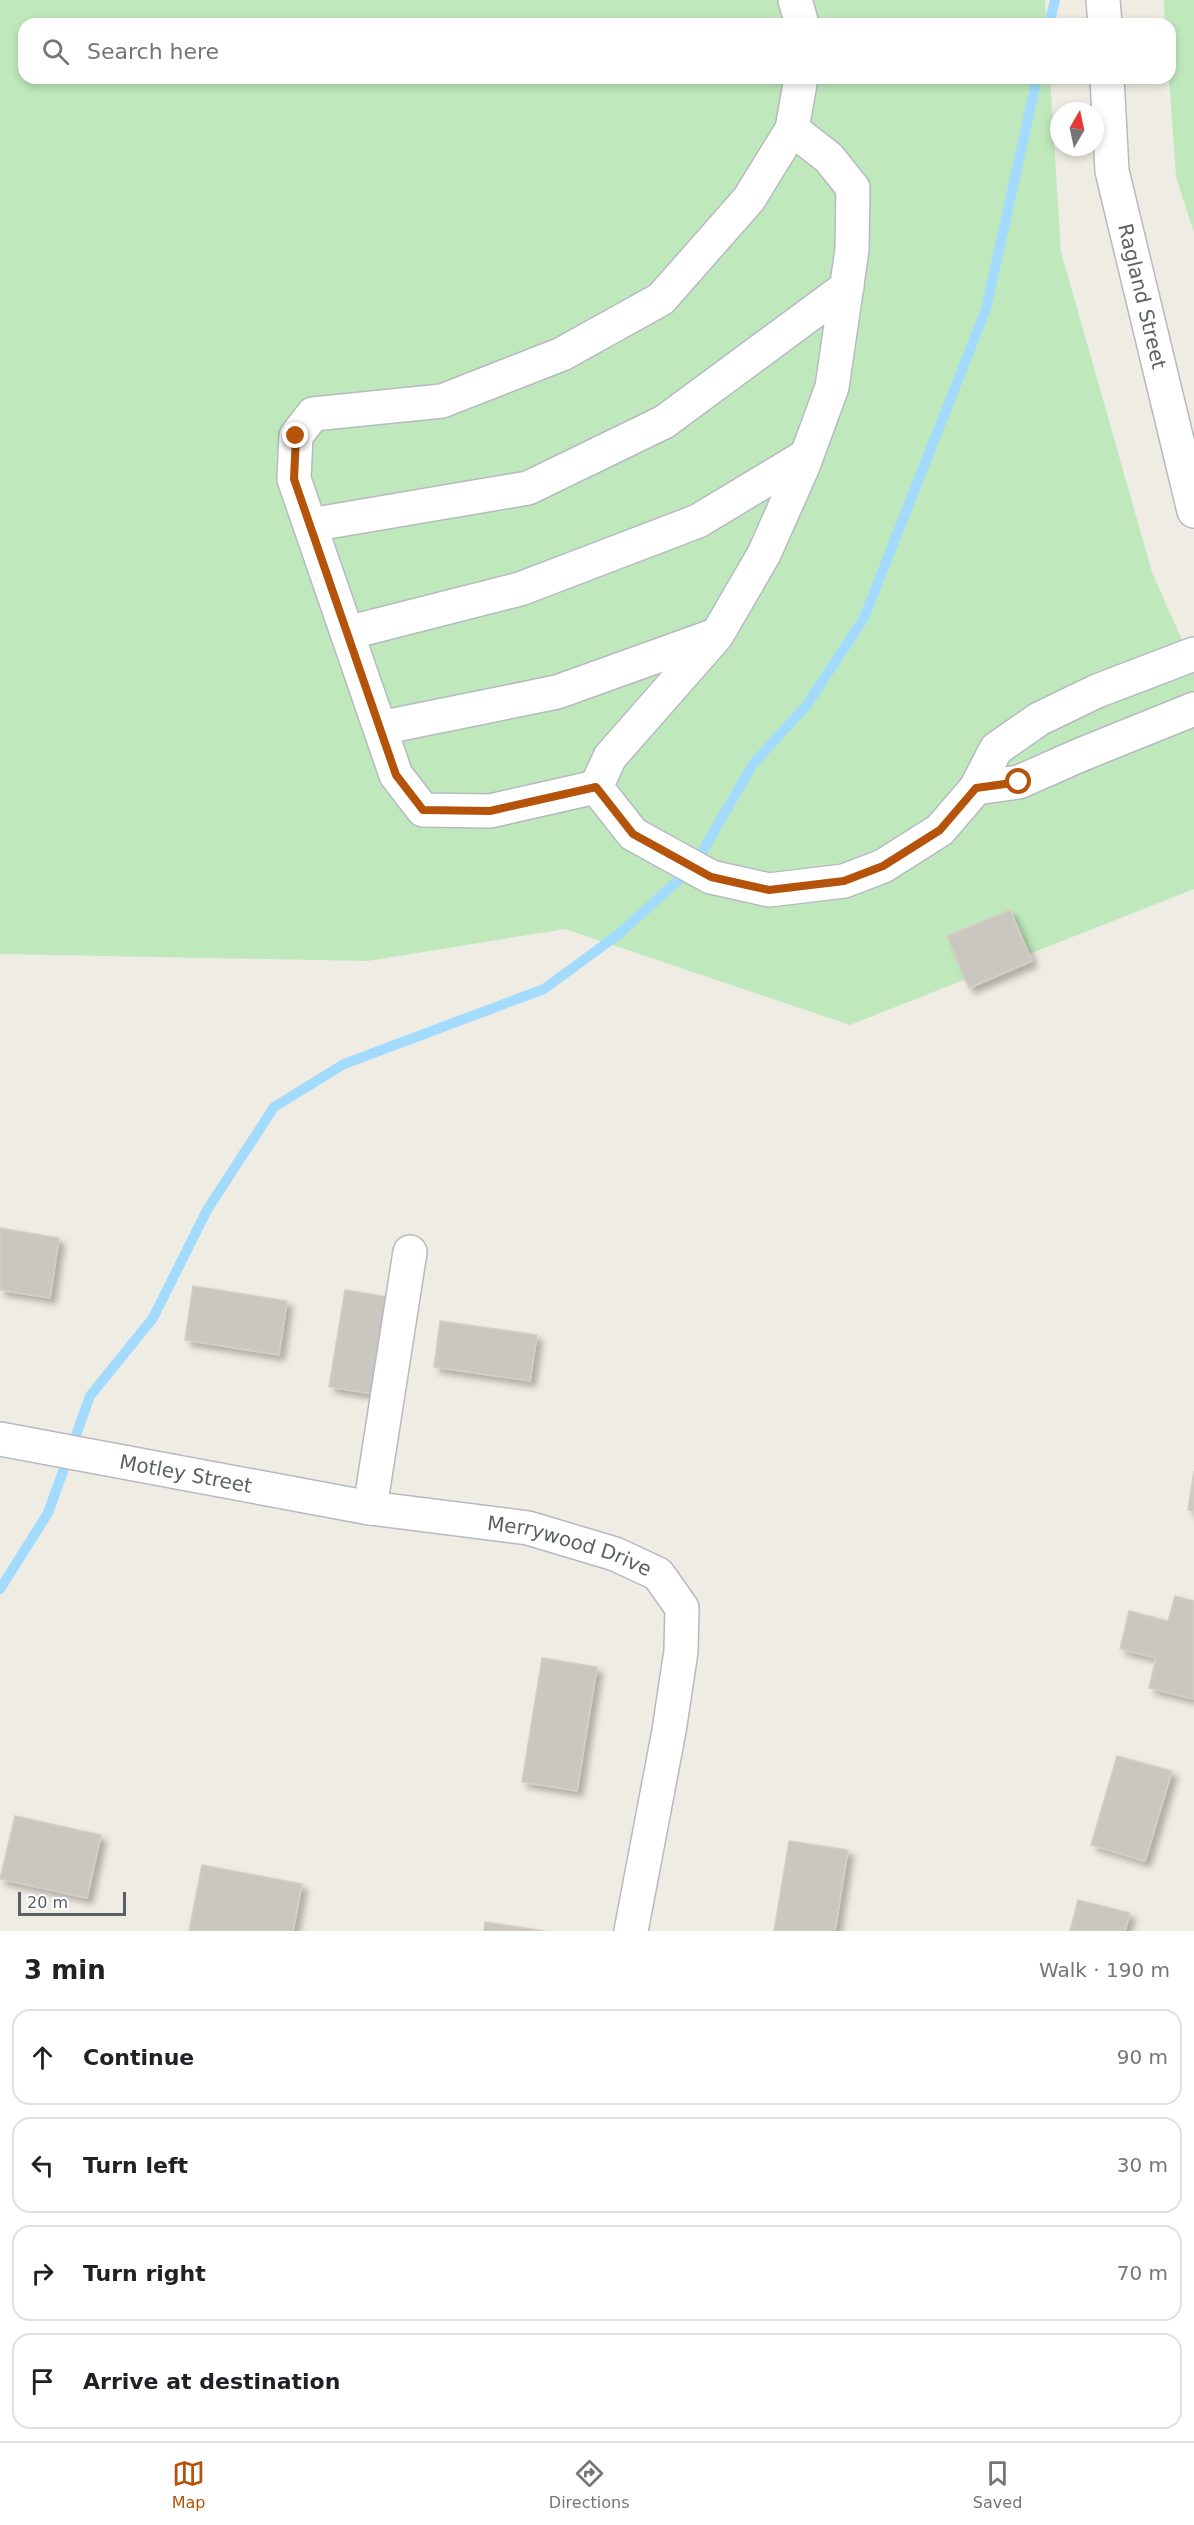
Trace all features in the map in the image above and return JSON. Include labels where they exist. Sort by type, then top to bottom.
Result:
[{"type":"street","points":[[795,0],[800,18]]},
{"type":"street","points":[[1103,0],[1104,18]]},
{"type":"street","points":[[596,787],[490,811],[423,810],[396,775],[294,479],[296,436],[313,414],[442,401],[562,354],[661,299],[749,200],[792,129],[800,84]]},
{"type":"street","name":"Ragland Street","points":[[1107,84],[1113,171],[1194,511]]},
{"type":"street","points":[[596,787],[610,757],[717,635],[764,554],[806,456],[832,387],[852,250],[853,188],[829,158],[792,129]]},
{"type":"street","points":[[310,525],[528,488],[664,422],[847,287]]},
{"type":"street","points":[[347,633],[520,589],[698,521],[806,456]]},
{"type":"street","points":[[380,728],[557,692],[717,635]]},
{"type":"street","points":[[596,787],[633,834],[711,877],[769,890],[844,881],[883,866],[940,830],[976,788],[996,749],[1038,719],[1097,691],[1194,654]]},
{"type":"street","points":[[976,788],[1019,782],[1194,710]]},
{"type":"street","points":[[370,1508],[410,1252]]},
{"type":"street","name":"Motley Street","points":[[0,1439],[370,1508]]},
{"type":"street","name":"Merrywood Drive","points":[[370,1508],[528,1528],[615,1554],[658,1574],[682,1608],[681,1651],[669,1731],[631,1931]]},
{"type":"green space","points":[[0,0],[1045,0],[1046,18],[18,18],[18,84],[1050,84],[1050,156],[1055,156],[1061,252],[1152,572],[1194,667],[1194,889],[850,1025],[565,929],[367,961],[0,954]]},
{"type":"green space","points":[[1164,0],[1194,0],[1194,233],[1176,177],[1169,84],[1176,84],[1176,18],[1165,18]]},
{"type":"building","points":[[1010,910],[1032,961],[969,988],[947,936]]},
{"type":"building","points":[[0,1228],[59,1238],[50,1298],[0,1290]]},
{"type":"building","points":[[193,1286],[287,1301],[279,1355],[185,1340]]},
{"type":"building","points":[[345,1290],[389,1297],[373,1394],[329,1387]]},
{"type":"building","points":[[440,1321],[537,1335],[530,1381],[434,1367]]},
{"type":"building","points":[[1194,1471],[1194,1511],[1188,1510]]},
{"type":"building","points":[[1175,1596],[1194,1601],[1194,1699],[1149,1688],[1156,1658],[1120,1649],[1129,1611],[1168,1621]]},
{"type":"building","points":[[542,1658],[597,1667],[577,1791],[522,1782]]},
{"type":"building","points":[[1117,1756],[1172,1771],[1145,1861],[1091,1845]]},
{"type":"building","points":[[15,1816],[101,1835],[87,1898],[0,1879]]},
{"type":"building","points":[[789,1841],[848,1850],[835,1931],[774,1931]]},
{"type":"building","points":[[202,1865],[302,1884],[293,1931],[189,1931]]},
{"type":"building","points":[[1078,1900],[1130,1913],[1125,1931],[1070,1931]]},
{"type":"building","points":[[485,1922],[544,1931],[484,1931]]},
{"type":"waterway","points":[[1050,18],[1055,0]]},
{"type":"waterway","points":[[0,1589],[48,1513],[90,1396],[153,1318],[207,1210],[274,1107],[344,1064],[544,989],[619,934],[694,866],[753,764],[806,706],[864,618],[986,309],[1036,84]]},
{"type":"route","points":[[296,436],[294,479],[396,775],[423,810],[490,811],[596,787],[633,834],[711,877],[769,890],[844,881],[883,866],[940,830],[976,788],[1019,782]]}]
